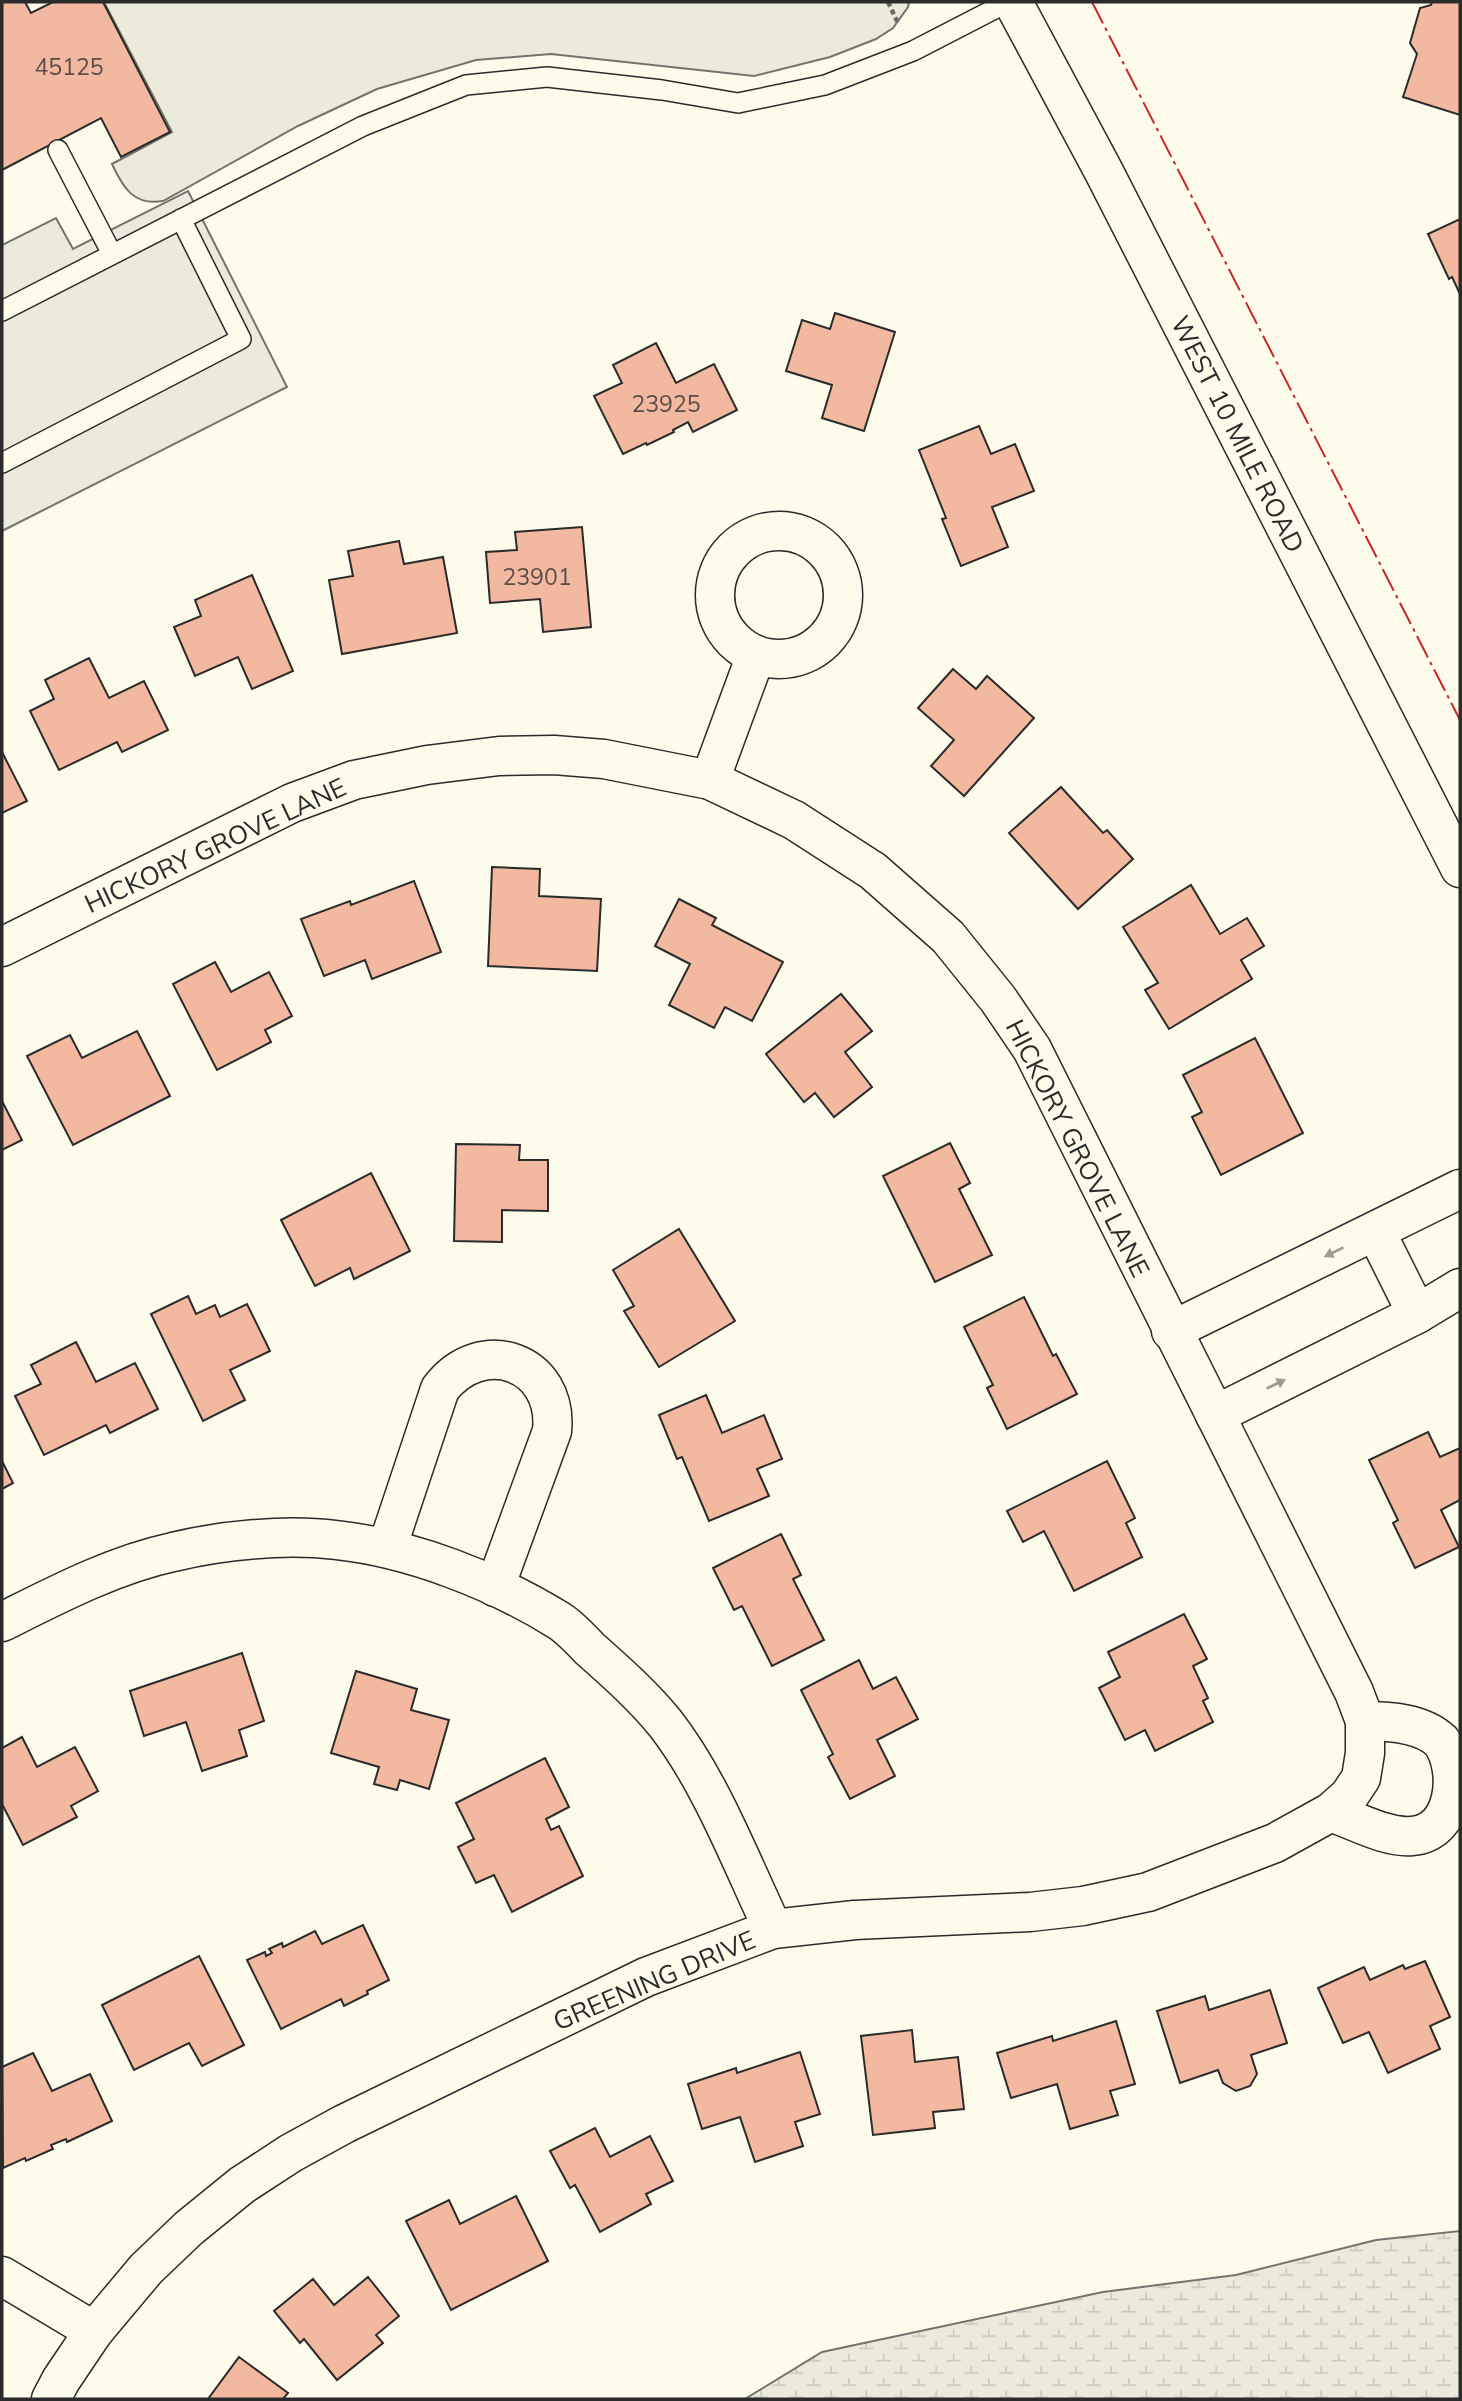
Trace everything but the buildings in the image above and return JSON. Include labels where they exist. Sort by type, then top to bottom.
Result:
[{"type":"street","name":"WEST 10 MILE ROAD","points":[[1013,2],[1104,172],[1460,868]]},
{"type":"street","points":[[710,780],[756,655]]},
{"type":"street","name":"HICKORY GROVE LANE","points":[[2,947],[292,803],[355,780],[427,765],[499,756],[554,755],[617,761],[710,780],[794,820],[873,871],[948,937],[999,999],[1032,1049],[1354,1692],[1366,1721],[1361,1778]]},
{"type":"street","points":[[1171,1331],[1460,1189]]},
{"type":"street","points":[[1376,1232],[1417,1314]]},
{"type":"street","points":[[1215,1415],[1417,1314],[1460,1288]]},
{"type":"street","points":[[387,1548],[440,1388],[462,1367],[494,1358],[509,1361],[540,1381],[554,1413],[552,1431],[495,1587]]},
{"type":"street","points":[[2,1622],[105,1573],[172,1552],[250,1539],[334,1539],[387,1548],[440,1565],[495,1587],[560,1621],[622,1678],[664,1723],[697,1769],[773,1929]]},
{"type":"street","points":[[1331,1812],[1397,1836],[1415,1836],[1432,1832],[1446,1820],[1454,1801],[1457,1774],[1452,1755],[1440,1740],[1422,1730],[1392,1721],[1366,1721]]},
{"type":"street","name":"GREENING DRIVE","points":[[51,2399],[94,2331],[146,2269],[189,2228],[242,2185],[291,2153],[344,2124],[646,1977],[773,1929],[855,1920],[1030,1912],[1083,1906],[1148,1892],[1275,1843],[1331,1812],[1349,1796],[1361,1778]]},
{"type":"street","points":[[2,2276],[94,2331]]},
{"type":"lane","points":[[2,311],[363,126],[466,85],[547,77],[662,90],[738,103],[825,85],[913,51],[1008,2]]},
{"type":"lane","points":[[58,150],[112,254]]},
{"type":"lane","points":[[2,463],[241,339],[181,219]]},
{"type":"green space","points":[[104,2],[909,2],[893,28],[876,39],[830,57],[754,76],[551,54],[476,60],[377,89],[298,126],[163,201],[153,202],[137,198],[125,188],[112,164],[172,132]]},
{"type":"green space","points":[[1460,2231],[1460,2399],[745,2399],[822,2352],[1103,2292],[1236,2275],[1376,2240]]},
{"type":"shaded area","points":[[188,191],[287,387],[2,531],[2,245],[56,218],[73,249]]},
{"type":"power","points":[[1092,2],[1460,720]]}]
